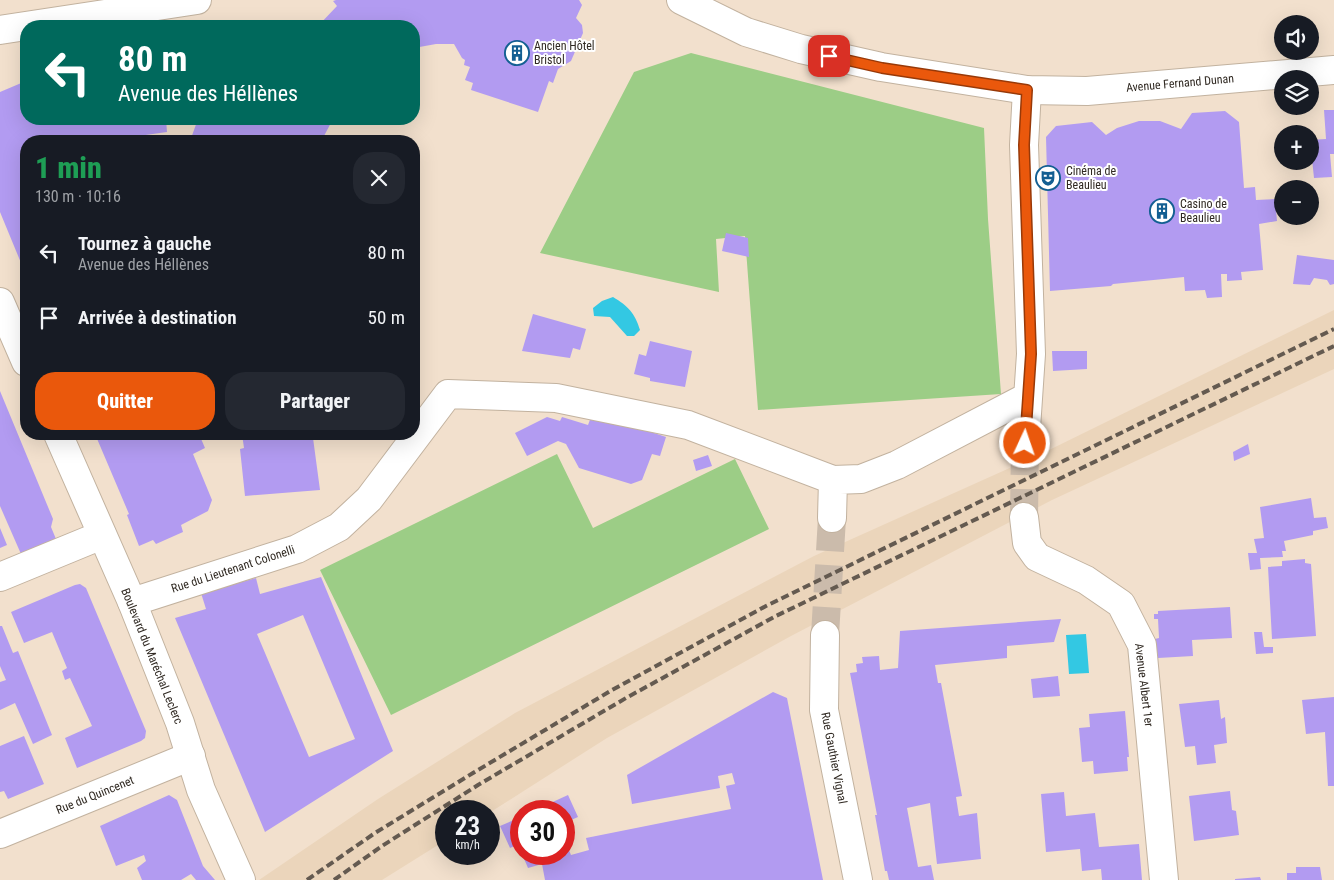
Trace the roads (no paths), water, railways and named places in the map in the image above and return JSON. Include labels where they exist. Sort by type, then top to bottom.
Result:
[{"type":"street","points":[[66,20],[197,0]]},
{"type":"street","name":"Avenue Fernand Dunan","points":[[681,0],[746,32],[801,49],[882,68],[1027,90],[1087,91],[1334,70]]},
{"type":"street","points":[[0,30],[20,27]]},
{"type":"street","points":[[1025,443],[1031,354],[1024,145],[1027,90]]},
{"type":"street","points":[[0,302],[20,348]]},
{"type":"street","name":"Rue du Lieutenant Colonelli","points":[[420,431],[448,394],[556,398],[688,425],[833,480]]},
{"type":"street","points":[[832,518],[833,480],[861,479],[896,465],[1027,397]]},
{"type":"street","name":"Boulevard du Maréchal Leclerc","points":[[61,440],[132,602],[180,723],[201,790],[241,880]]},
{"type":"street","name":"Rue du Lieutenant Colonelli","points":[[132,602],[297,549],[339,527],[369,499],[413,440]]},
{"type":"street","name":"Avenue Albert 1er","points":[[1024,517],[1027,543],[1037,556],[1086,580],[1121,604],[1142,645],[1164,880]]},
{"type":"street","points":[[0,577],[102,535]]},
{"type":"street","name":"Rue Gauthier Vignal","points":[[824,635],[824,710],[858,880]]},
{"type":"street","name":"Rue du Quincenet","points":[[0,834],[190,756]]},
{"type":"water","points":[[613,297],[627,307],[636,319],[640,330],[634,336],[627,336],[610,317],[594,316],[593,308],[602,301]]},
{"type":"water","points":[[1086,634],[1089,673],[1069,674],[1066,635]]},
{"type":"tunnel","points":[[1024,517],[1025,443]]},
{"type":"tunnel","points":[[825,635],[832,518]]},
{"type":"railway","points":[[307,880],[375,833],[612,690],[766,606],[1334,329]]},
{"type":"railway","points":[[334,880],[382,846],[478,785],[626,698],[776,616],[1334,346]]},
{"type":"place","name":"Ancien Hôtel Bristol","points":[[517,53]]},
{"type":"place","name":"Cinéma de Beaulieu","points":[[1048,178]]},
{"type":"place","name":"Casino de Beaulieu","points":[[1162,211]]}]
